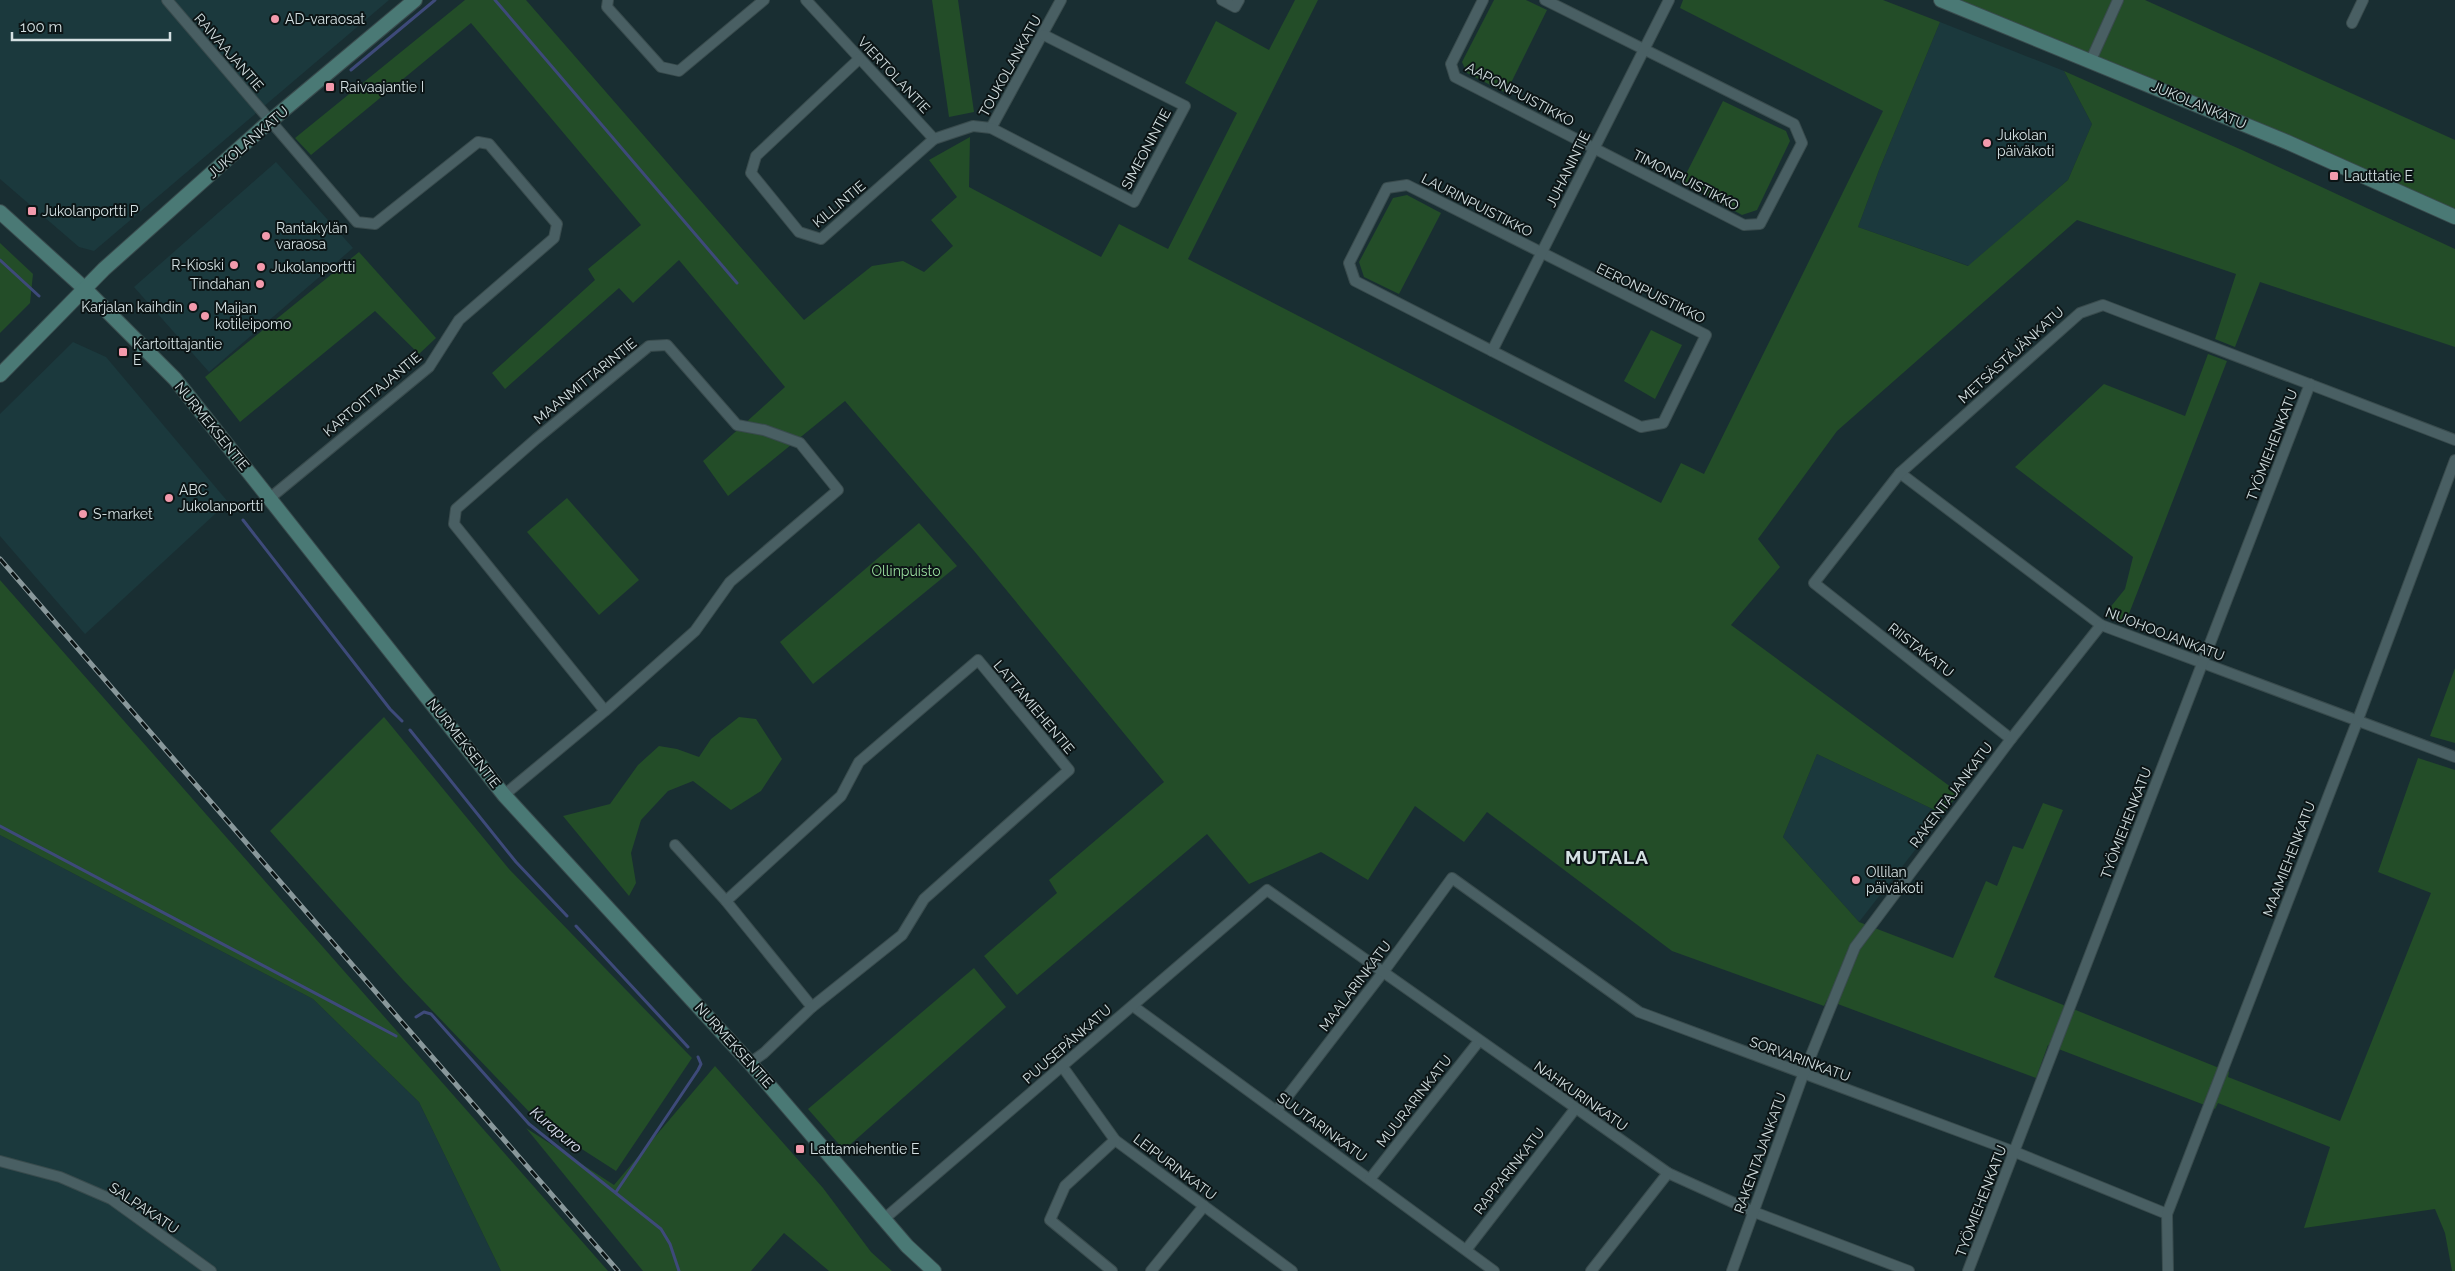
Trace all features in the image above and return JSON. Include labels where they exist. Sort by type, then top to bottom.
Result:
[{"type":"street","name":"RAIVAAJANTIE","points":[[167,0],[271,121]]},
{"type":"street","name":"JUKOLANKATU","points":[[0,375],[84,288],[271,121],[415,0]]},
{"type":"street","points":[[608,0],[607,7],[661,67],[679,71],[764,0]]},
{"type":"street","name":"VIERTOLANTIE","points":[[806,0],[934,139]]},
{"type":"street","name":"TOUKOLANKATU","points":[[934,139],[973,126],[991,128],[1044,35],[1060,0]]},
{"type":"street","points":[[1222,0],[1235,6],[1238,0]]},
{"type":"street","name":"AAPONPUISTIKKO","points":[[1483,0],[1451,64],[1455,77],[1592,149]]},
{"type":"street","points":[[1545,0],[1643,49]]},
{"type":"street","name":"JUHANINTIE","points":[[1492,351],[1592,149],[1669,0]]},
{"type":"street","name":"JUKOLANKATU","points":[[1941,0],[2287,142],[2455,217]]},
{"type":"street","points":[[2091,60],[2118,0]]},
{"type":"street","points":[[2352,23],[2363,0]]},
{"type":"street","name":"SIMEONINTIE","points":[[991,128],[1134,202],[1185,106],[1044,35]]},
{"type":"street","name":"TIMONPUISTIKKO","points":[[1592,149],[1744,225],[1760,224],[1802,142],[1794,124],[1643,49]]},
{"type":"street","name":"KILLINTIE","points":[[859,59],[756,156],[751,173],[800,232],[821,239],[934,139]]},
{"type":"street","name":"KARTOITTAJANTIE","points":[[270,498],[429,367],[459,320],[554,238],[557,224],[489,144],[478,142],[376,224],[356,222],[271,121]]},
{"type":"street","name":"LAURINPUISTIKKO","points":[[1492,351],[1355,281],[1349,263],[1387,188],[1407,185],[1541,254]]},
{"type":"street","name":"NURMEKSENTIE","points":[[0,212],[84,288],[175,379],[504,795],[750,1063],[884,1219],[934,1271]]},
{"type":"street","name":"EERONPUISTIKKO","points":[[1492,351],[1641,427],[1663,423],[1706,335],[1541,254]]},
{"type":"street","name":"METSÄSTÄJÄNKATU","points":[[1814,583],[1900,474],[2080,313],[2103,305],[2455,440]]},
{"type":"street","name":"MAANMITTARINTIE","points":[[504,795],[605,711],[695,631],[730,582],[838,490],[800,443],[764,430],[737,425],[667,345],[649,346],[536,439],[456,509],[454,524],[605,711]]},
{"type":"street","name":"TYÖMIEHENKATU","points":[[1968,1271],[2310,384]]},
{"type":"street","name":"MAAMIEHENKATU","points":[[2168,1271],[2166,1214],[2357,722],[2455,460]]},
{"type":"street","name":"NUOHOOJANKATU","points":[[1900,474],[2101,626],[2455,757]]},
{"type":"street","name":"RIISTAKATU","points":[[1814,583],[2011,739]]},
{"type":"street","name":"RAKENTAJANKATU","points":[[1732,1271],[1803,1075],[1855,947],[2011,739],[2101,626]]},
{"type":"street","name":"LATTAMIEHENTIE","points":[[726,901],[841,796],[859,762],[978,660],[1069,770],[924,899],[902,935],[812,1007],[764,1053],[750,1063]]},
{"type":"street","points":[[675,845],[726,901],[812,1007]]},
{"type":"street","name":"SORVARINKATU","points":[[1452,878],[1639,1012],[1803,1075],[2014,1152],[2166,1214]]},
{"type":"street","name":"MAALARINKATU","points":[[1277,1110],[1384,971],[1452,878]]},
{"type":"street","name":"NAHKURINKATU","points":[[1267,890],[1384,971],[1574,1109],[1668,1173],[1754,1212],[1909,1271]]},
{"type":"street","name":"PUUSEPÄNKATU","points":[[884,1219],[1267,890]]},
{"type":"street","name":"SUUTARINKATU","points":[[1133,1006],[1494,1271]]},
{"type":"street","name":"MUURARINKATU","points":[[1370,1179],[1479,1041]]},
{"type":"street","name":"LEIPURINKATU","points":[[1062,1066],[1115,1140],[1292,1271]]},
{"type":"street","name":"RAPPARINKATU","points":[[1466,1250],[1574,1109]]},
{"type":"street","points":[[1112,1271],[1050,1220],[1066,1186],[1115,1140]]},
{"type":"street","name":"SALPAKATU","points":[[0,1160],[60,1177],[111,1200],[211,1271]]},
{"type":"street","points":[[1591,1271],[1668,1173]]},
{"type":"street","points":[[1151,1271],[1204,1206]]},
{"type":"shaded area","points":[[0,0],[389,0],[94,251],[79,247],[0,179]]},
{"type":"shaded area","name":"Jukolan päiväkoti","points":[[1940,22],[2064,71],[2092,124],[2068,180],[1969,266],[1858,227],[1879,170]]},
{"type":"shaded area","points":[[276,162],[353,248],[209,372],[134,287]]},
{"type":"shaded area","points":[[73,342],[106,357],[228,502],[85,634],[0,536],[0,414]]},
{"type":"shaded area","name":"Ollilan päiväkoti","points":[[1817,754],[1943,814],[1859,922],[1783,837]]},
{"type":"shaded area","points":[[0,835],[313,999],[419,1102],[501,1271],[0,1271]]},
{"type":"green space","points":[[465,0],[526,0],[804,320],[872,266],[903,261],[924,272],[953,246],[931,220],[957,197],[929,160],[970,137],[969,187],[1101,257],[1119,224],[1168,249],[1237,113],[1185,83],[1216,21],[1269,50],[1295,0],[1318,0],[1188,259],[1661,503],[1681,463],[1704,474],[1883,111],[1680,8],[1683,0],[1883,0],[1940,22],[1879,170],[1858,227],[1968,266],[2068,180],[2092,124],[2064,71],[2242,150],[2455,249],[2455,347],[2260,282],[2235,347],[2215,339],[2236,274],[2077,220],[1837,431],[1758,539],[1780,567],[1731,625],[1959,793],[1943,814],[1817,754],[1783,837],[1859,922],[1953,958],[1986,881],[1997,886],[2013,846],[2023,849],[2043,803],[2063,810],[1994,977],[2229,1072],[2228,1077],[2340,1121],[2431,893],[2378,872],[2418,758],[2455,770],[2455,1271],[2452,1271],[2445,1233],[2435,1209],[2304,1228],[2330,1147],[2218,1103],[2215,1109],[2048,1045],[2036,1078],[1827,1000],[1824,1006],[1672,951],[1487,812],[1464,842],[1415,806],[1368,880],[1321,852],[1249,884],[1207,834],[1017,995],[984,956],[1057,893],[1049,880],[1164,782],[975,552],[845,401],[728,496],[703,461],[785,387],[679,260],[633,303],[619,288],[505,389],[492,373],[595,280],[588,269],[641,225],[471,23],[311,155],[295,138]]},
{"type":"green space","points":[[932,0],[958,0],[974,112],[949,117]]},
{"type":"green space","points":[[1494,0],[1526,0],[1547,10],[1506,93],[1467,73],[1462,62]]},
{"type":"green space","points":[[1951,0],[2145,0],[2455,140],[2455,212]]},
{"type":"green space","points":[[1723,101],[1786,131],[1790,141],[1757,210],[1742,215],[1682,182]]},
{"type":"green space","points":[[1407,195],[1441,213],[1399,294],[1364,277],[1359,262],[1393,198]]},
{"type":"green space","points":[[0,243],[33,274],[30,303],[0,333]]},
{"type":"green space","points":[[359,252],[436,338],[419,354],[375,311],[240,422],[205,377]]},
{"type":"green space","points":[[1651,330],[1682,345],[1655,399],[1624,381]]},
{"type":"green space","points":[[2208,354],[2227,361],[2125,624],[2104,615],[2125,589],[2133,557],[2015,467],[2104,384],[2185,416]]},
{"type":"green space","points":[[567,498],[639,580],[599,615],[527,532]]},
{"type":"green space","name":"Ollinpuisto","points":[[919,523],[957,566],[813,684],[780,642]]},
{"type":"green space","points":[[0,580],[608,1271],[501,1271],[419,1102],[313,999],[0,835]]},
{"type":"green space","points":[[2455,668],[2455,743],[2430,736]]},
{"type":"green space","points":[[384,717],[509,869],[692,1058],[616,1171],[538,1121],[403,980],[270,831]]},
{"type":"green space","points":[[739,717],[756,719],[782,759],[761,791],[731,810],[693,781],[668,791],[641,820],[631,853],[636,883],[629,896],[563,816],[610,804],[638,765],[659,746],[677,749],[699,757],[711,739]]},
{"type":"green space","points":[[974,968],[1006,1007],[844,1150],[808,1109]]},
{"type":"green space","points":[[715,1066],[823,1188],[871,1252],[892,1271],[829,1271],[784,1233],[751,1271],[643,1271],[526,1128],[614,1185]]},
{"type":"waterway","points":[[351,70],[435,0]]},
{"type":"waterway","points":[[495,0],[737,283]]},
{"type":"waterway","points":[[0,260],[39,296]]},
{"type":"waterway","points":[[243,520],[390,709],[402,721]]},
{"type":"waterway","points":[[410,730],[516,862],[567,916]]},
{"type":"waterway","points":[[0,826],[396,1036]]},
{"type":"waterway","points":[[576,926],[688,1047]]},
{"type":"waterway","name":"Kurapuro","points":[[416,1017],[424,1012],[431,1014],[529,1124],[661,1229],[670,1244],[679,1271]]},
{"type":"waterway","points":[[616,1192],[698,1070],[701,1064],[698,1057]]},
{"type":"railway","points":[[0,559],[618,1271]]},
{"type":"place","name":"AD-varaosat","points":[[275,19]]},
{"type":"place","name":"Raivaajantie I","points":[[330,87]]},
{"type":"place","name":"Jukolan päiväkoti","points":[[1987,143]]},
{"type":"place","name":"Lauttatie E","points":[[2334,176]]},
{"type":"place","name":"Jukolanportti P","points":[[32,211]]},
{"type":"place","name":"Rantakylän varaosa","points":[[266,236]]},
{"type":"place","name":"R-Kioski","points":[[234,265]]},
{"type":"place","name":"Jukolanportti","points":[[261,267]]},
{"type":"place","name":"Tindahan","points":[[260,284]]},
{"type":"place","name":"Karjalan kaihdin","points":[[193,307]]},
{"type":"place","name":"Maijan kotileipomo","points":[[205,316]]},
{"type":"place","name":"Kartoittajantie E","points":[[123,352]]},
{"type":"place","name":"ABC Jukolanportti","points":[[169,498]]},
{"type":"place","name":"S-market","points":[[83,514]]},
{"type":"place","name":"Ollilan päiväkoti","points":[[1856,880]]},
{"type":"place","name":"Lattamiehentie E","points":[[800,1149]]},
{"type":"district","name":"MUTALA","points":[[1607,857]]}]
